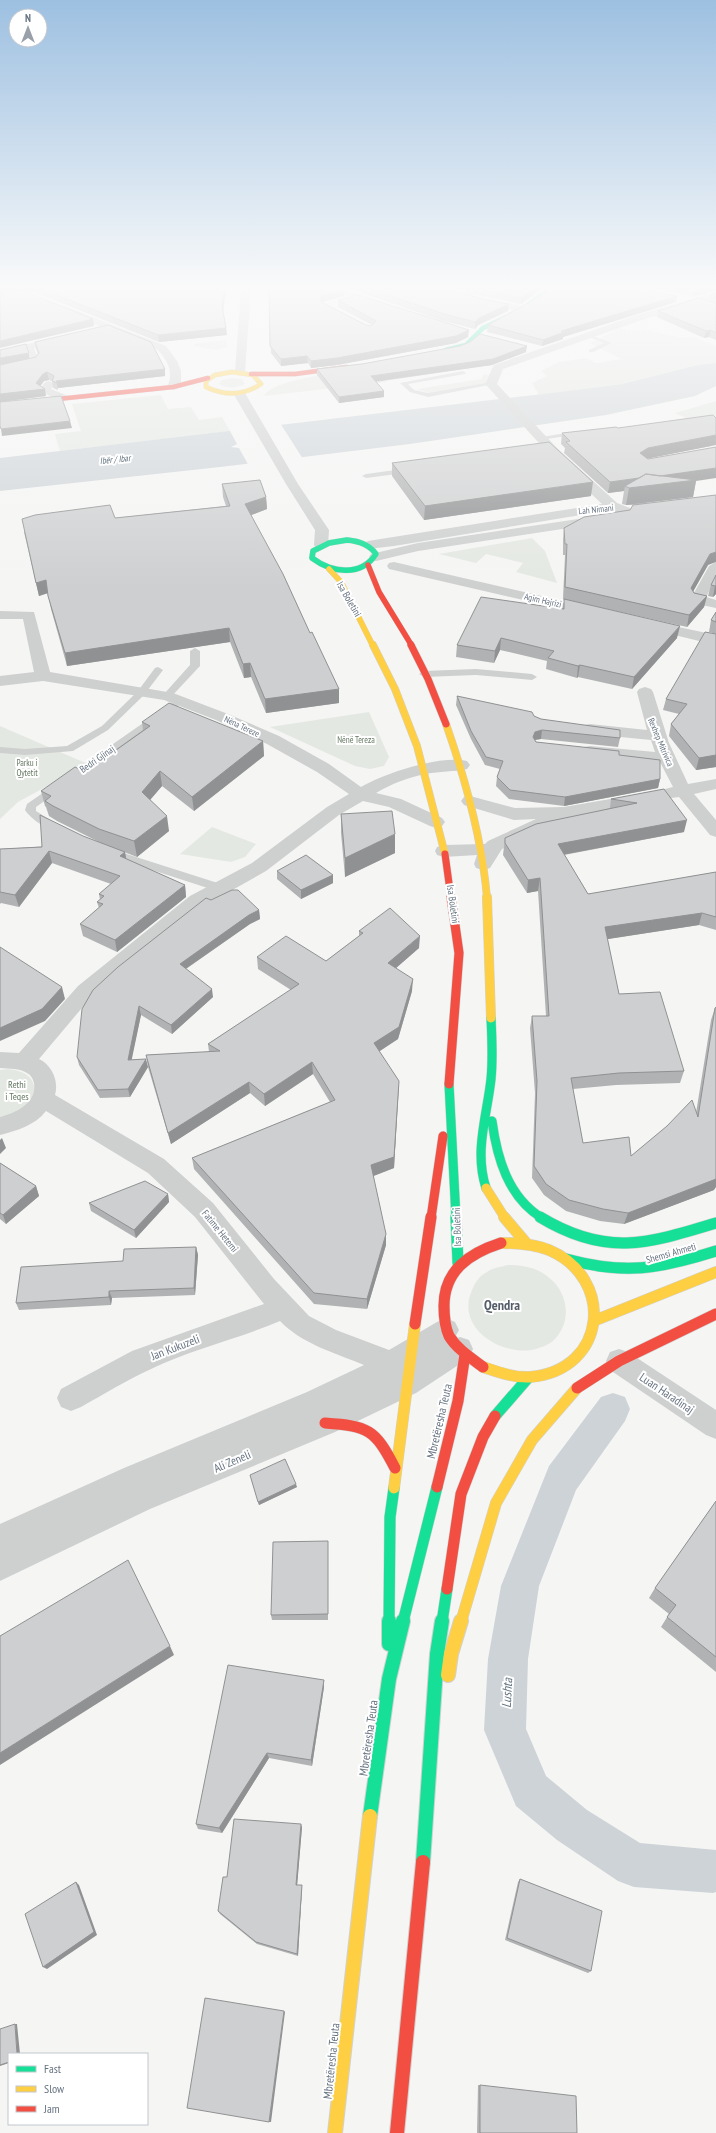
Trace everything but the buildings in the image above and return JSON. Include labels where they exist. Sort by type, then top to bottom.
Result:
[{"type":"main road","points":[[0,405],[169,388]]},
{"type":"main road","points":[[183,388],[209,389],[241,397],[257,388]]},
{"type":"main road","points":[[376,559],[350,570],[329,569],[318,564],[312,558],[313,551],[321,545],[347,540],[368,545],[375,551],[376,559],[371,578],[411,646],[454,742],[470,801],[482,857],[491,935],[492,1127],[500,1163],[514,1191],[531,1211],[547,1224],[566,1234],[585,1240],[642,1243],[676,1236],[716,1223]]},
{"type":"main road","name":"Isa Boletini","points":[[329,569],[341,582],[395,689],[418,746],[448,866],[459,953],[449,1088],[458,1263]]},
{"type":"main road","points":[[491,1076],[481,1157],[481,1174],[498,1210],[508,1225],[526,1243]]},
{"type":"main road","points":[[389,1679],[390,1517],[403,1367],[435,1196],[449,1088]]},
{"type":"main road","points":[[457,1344],[483,1368],[505,1376],[528,1378],[554,1373],[576,1360],[590,1342],[596,1320],[593,1296],[580,1274],[561,1257],[544,1248],[526,1243],[501,1243],[477,1250],[458,1263]]},
{"type":"main road","name":"Shemsi Ahmeti","points":[[561,1257],[590,1268],[616,1272],[645,1271],[716,1251]]},
{"type":"main road","name":"Mbretëresha Teuta","points":[[335,2133],[376,1764],[389,1679],[458,1401],[457,1344],[443,1320],[442,1299],[447,1279],[458,1263]]},
{"type":"main road","points":[[596,1320],[716,1272]]},
{"type":"main road","points":[[446,1685],[451,1654],[496,1503],[532,1440],[575,1389],[619,1361],[716,1314]]},
{"type":"main road","points":[[396,2133],[429,1793],[437,1654],[461,1494],[483,1438],[493,1418],[528,1378]]},
{"type":"main road","points":[[325,1423],[353,1425],[371,1431],[385,1449],[395,1468]]},
{"type":"main road","points":[[429,1793],[444,1700]]},
{"type":"street","points":[[47,388],[45,390],[64,398]]},
{"type":"street","points":[[494,388],[540,438],[549,451],[612,506]]},
{"type":"street","points":[[241,397],[292,484],[322,530],[347,540]]},
{"type":"street","name":"Lah Nimani","points":[[368,545],[612,506],[625,511],[623,516],[376,559]]},
{"type":"street","points":[[625,511],[641,509]]},
{"type":"street","points":[[321,545],[322,530]]},
{"type":"street","name":"Agim Hajrizi","points":[[394,566],[605,615]]},
{"type":"street","points":[[716,566],[697,600],[716,604]]},
{"type":"street","points":[[0,615],[29,615],[43,676]]},
{"type":"street","points":[[636,622],[716,640]]},
{"type":"street","name":"Nëna Tereze","points":[[0,681],[43,676],[173,698],[222,717],[273,740],[323,768],[361,795]]},
{"type":"street","name":"Rexhep Mitrivica","points":[[645,692],[651,719],[683,790],[716,831]]},
{"type":"street","points":[[576,727],[659,736]]},
{"type":"street","points":[[571,749],[668,758]]},
{"type":"street","points":[[25,1061],[85,991],[197,901],[259,867],[333,811],[383,782],[424,769],[461,765]]},
{"type":"street","points":[[470,801],[514,814],[564,813],[716,784]]},
{"type":"street","points":[[361,795],[395,803],[436,822]]},
{"type":"street","points":[[444,851],[482,857],[495,845],[564,813]]},
{"type":"street","points":[[0,1060],[13,1059],[25,1061],[35,1065],[42,1072],[46,1080],[47,1089],[44,1099],[36,1110],[23,1119],[0,1126]]},
{"type":"street","name":"Fatime Hetemi","points":[[44,1099],[156,1166],[204,1210],[265,1287],[300,1324],[403,1367]]},
{"type":"street","name":"Jan Kukuzeli","points":[[71,1398],[141,1360],[188,1341],[247,1323],[284,1307]]},
{"type":"street","name":"Ali Zeneli","points":[[0,1539],[149,1472],[317,1401],[370,1376],[403,1367],[457,1344]]},
{"type":"street","name":"Luan Haradinaj","points":[[619,1361],[716,1426]]},
{"type":"street","name":"Ali Zeneli","points":[[0,1566],[140,1499],[325,1423],[403,1367]]},
{"type":"lane","points":[[408,388],[412,391],[428,395],[471,388]]},
{"type":"lane","points":[[540,438],[585,432]]},
{"type":"lane","points":[[366,476],[415,469]]},
{"type":"lane","points":[[173,698],[195,666],[195,651]]},
{"type":"lane","points":[[0,750],[25,752],[69,750],[105,728],[141,693],[158,670]]},
{"type":"lane","points":[[424,674],[476,672],[532,677]]},
{"type":"lane","name":"Bedri Gjinaj","points":[[65,832],[32,813],[30,810],[31,806],[173,698]]},
{"type":"lane","points":[[98,847],[125,858],[220,888]]},
{"type":"green space","points":[[275,388],[338,388],[264,396]]},
{"type":"green space","points":[[426,388],[460,388],[429,393],[417,389]]},
{"type":"green space","points":[[535,388],[595,388],[539,395]]},
{"type":"green space","points":[[161,395],[168,409],[191,407],[199,420],[222,417],[230,431],[60,451],[55,434],[81,431],[72,404]]},
{"type":"green space","points":[[716,401],[716,419],[700,424],[675,413]]},
{"type":"green space","points":[[532,538],[545,551],[557,583],[516,572],[523,563],[486,554],[476,563],[439,554]]},
{"type":"green space","name":"Nënë Tereza","points":[[369,712],[389,757],[384,766],[370,769],[355,766],[270,727]]},
{"type":"green space","name":"Parku i Qytetit","points":[[0,726],[88,764],[18,802],[0,819]]},
{"type":"green space","points":[[212,827],[256,844],[245,857],[231,862],[180,854]]},
{"type":"green space","name":"Rethi i Teqes","points":[[8,1069],[22,1072],[30,1078],[34,1086],[33,1094],[29,1102],[22,1109],[12,1114],[0,1117],[0,1070]]},
{"type":"green space","points":[[507,1265],[523,1266],[538,1270],[554,1282],[560,1290],[566,1306],[564,1324],[554,1340],[547,1345],[532,1350],[507,1348],[484,1336],[475,1327],[470,1316],[468,1304],[474,1285],[489,1271]]},
{"type":"water","name":"Ibër / Ibar","points":[[594,388],[713,388],[695,396],[606,415],[410,444],[220,467],[0,491],[0,458]]},
{"type":"pier","points":[[280,423],[303,459],[249,466],[239,448],[231,447],[237,444],[229,429]]},
{"type":"waterway","name":"Lushta","points":[[613,1409],[562,1479],[520,1586],[508,1659],[505,1730],[531,1791],[572,1825],[634,1865],[713,1871]]},
{"type":"traffic: fast","points":[[347,540],[359,542],[370,547],[376,554],[371,562],[356,570],[346,571],[327,567],[312,558],[313,551],[321,546],[347,540]]},
{"type":"traffic: fast","points":[[486,1188],[480,1162],[480,1148],[491,1079],[491,1018]]},
{"type":"traffic: fast","points":[[449,1084],[458,1263]]},
{"type":"traffic: fast","points":[[492,1121],[496,1150],[505,1176],[520,1198],[539,1216],[561,1230],[586,1239],[614,1243],[642,1243],[671,1237],[716,1223]]},
{"type":"traffic: fast","points":[[566,1259],[587,1265],[625,1270],[659,1267],[716,1251]]},
{"type":"traffic: fast","points":[[495,1416],[528,1378]]},
{"type":"traffic: fast","points":[[370,1816],[389,1679],[437,1487]]},
{"type":"traffic: fast","points":[[389,1644],[390,1517],[394,1488]]},
{"type":"traffic: fast","points":[[423,1862],[429,1793],[437,1654],[447,1589]]},
{"type":"traffic: slow","points":[[207,388],[220,393],[234,394],[256,388]]},
{"type":"traffic: slow","points":[[329,569],[341,582],[395,689],[417,746],[445,854]]},
{"type":"traffic: slow","points":[[446,724],[469,795],[481,850],[489,924],[491,1018]]},
{"type":"traffic: slow","points":[[486,1188],[500,1212],[526,1243]]},
{"type":"traffic: slow","points":[[483,1367],[518,1377],[548,1374],[563,1368],[576,1359],[586,1347],[592,1334],[594,1318],[593,1302],[586,1285],[575,1269],[566,1260],[549,1250],[531,1245],[501,1243]]},
{"type":"traffic: slow","points":[[596,1320],[716,1272]]},
{"type":"traffic: slow","points":[[394,1488],[415,1324]]},
{"type":"traffic: slow","points":[[448,1675],[451,1654],[496,1503],[532,1440],[577,1388]]},
{"type":"traffic: slow","points":[[335,2133],[370,1816]]},
{"type":"traffic: jam","points":[[0,405],[168,388]]},
{"type":"traffic: jam","points":[[368,565],[379,592],[406,635],[417,656],[433,690],[446,724]]},
{"type":"traffic: jam","points":[[445,854],[459,953],[449,1084]]},
{"type":"traffic: jam","points":[[415,1324],[443,1136]]},
{"type":"traffic: jam","points":[[483,1367],[460,1349],[449,1335],[444,1317],[444,1299],[446,1287],[450,1277],[462,1262],[480,1250],[501,1243]]},
{"type":"traffic: jam","points":[[577,1388],[619,1361],[716,1314]]},
{"type":"traffic: jam","points":[[437,1487],[458,1401],[465,1354]]},
{"type":"traffic: jam","points":[[447,1589],[461,1494],[483,1437],[495,1416]]},
{"type":"traffic: jam","points":[[325,1423],[352,1426],[369,1431],[382,1444],[395,1468]]},
{"type":"traffic: jam","points":[[397,2133],[423,1862]]},
{"type":"district","name":"Qendra","points":[[502,1305]]}]
